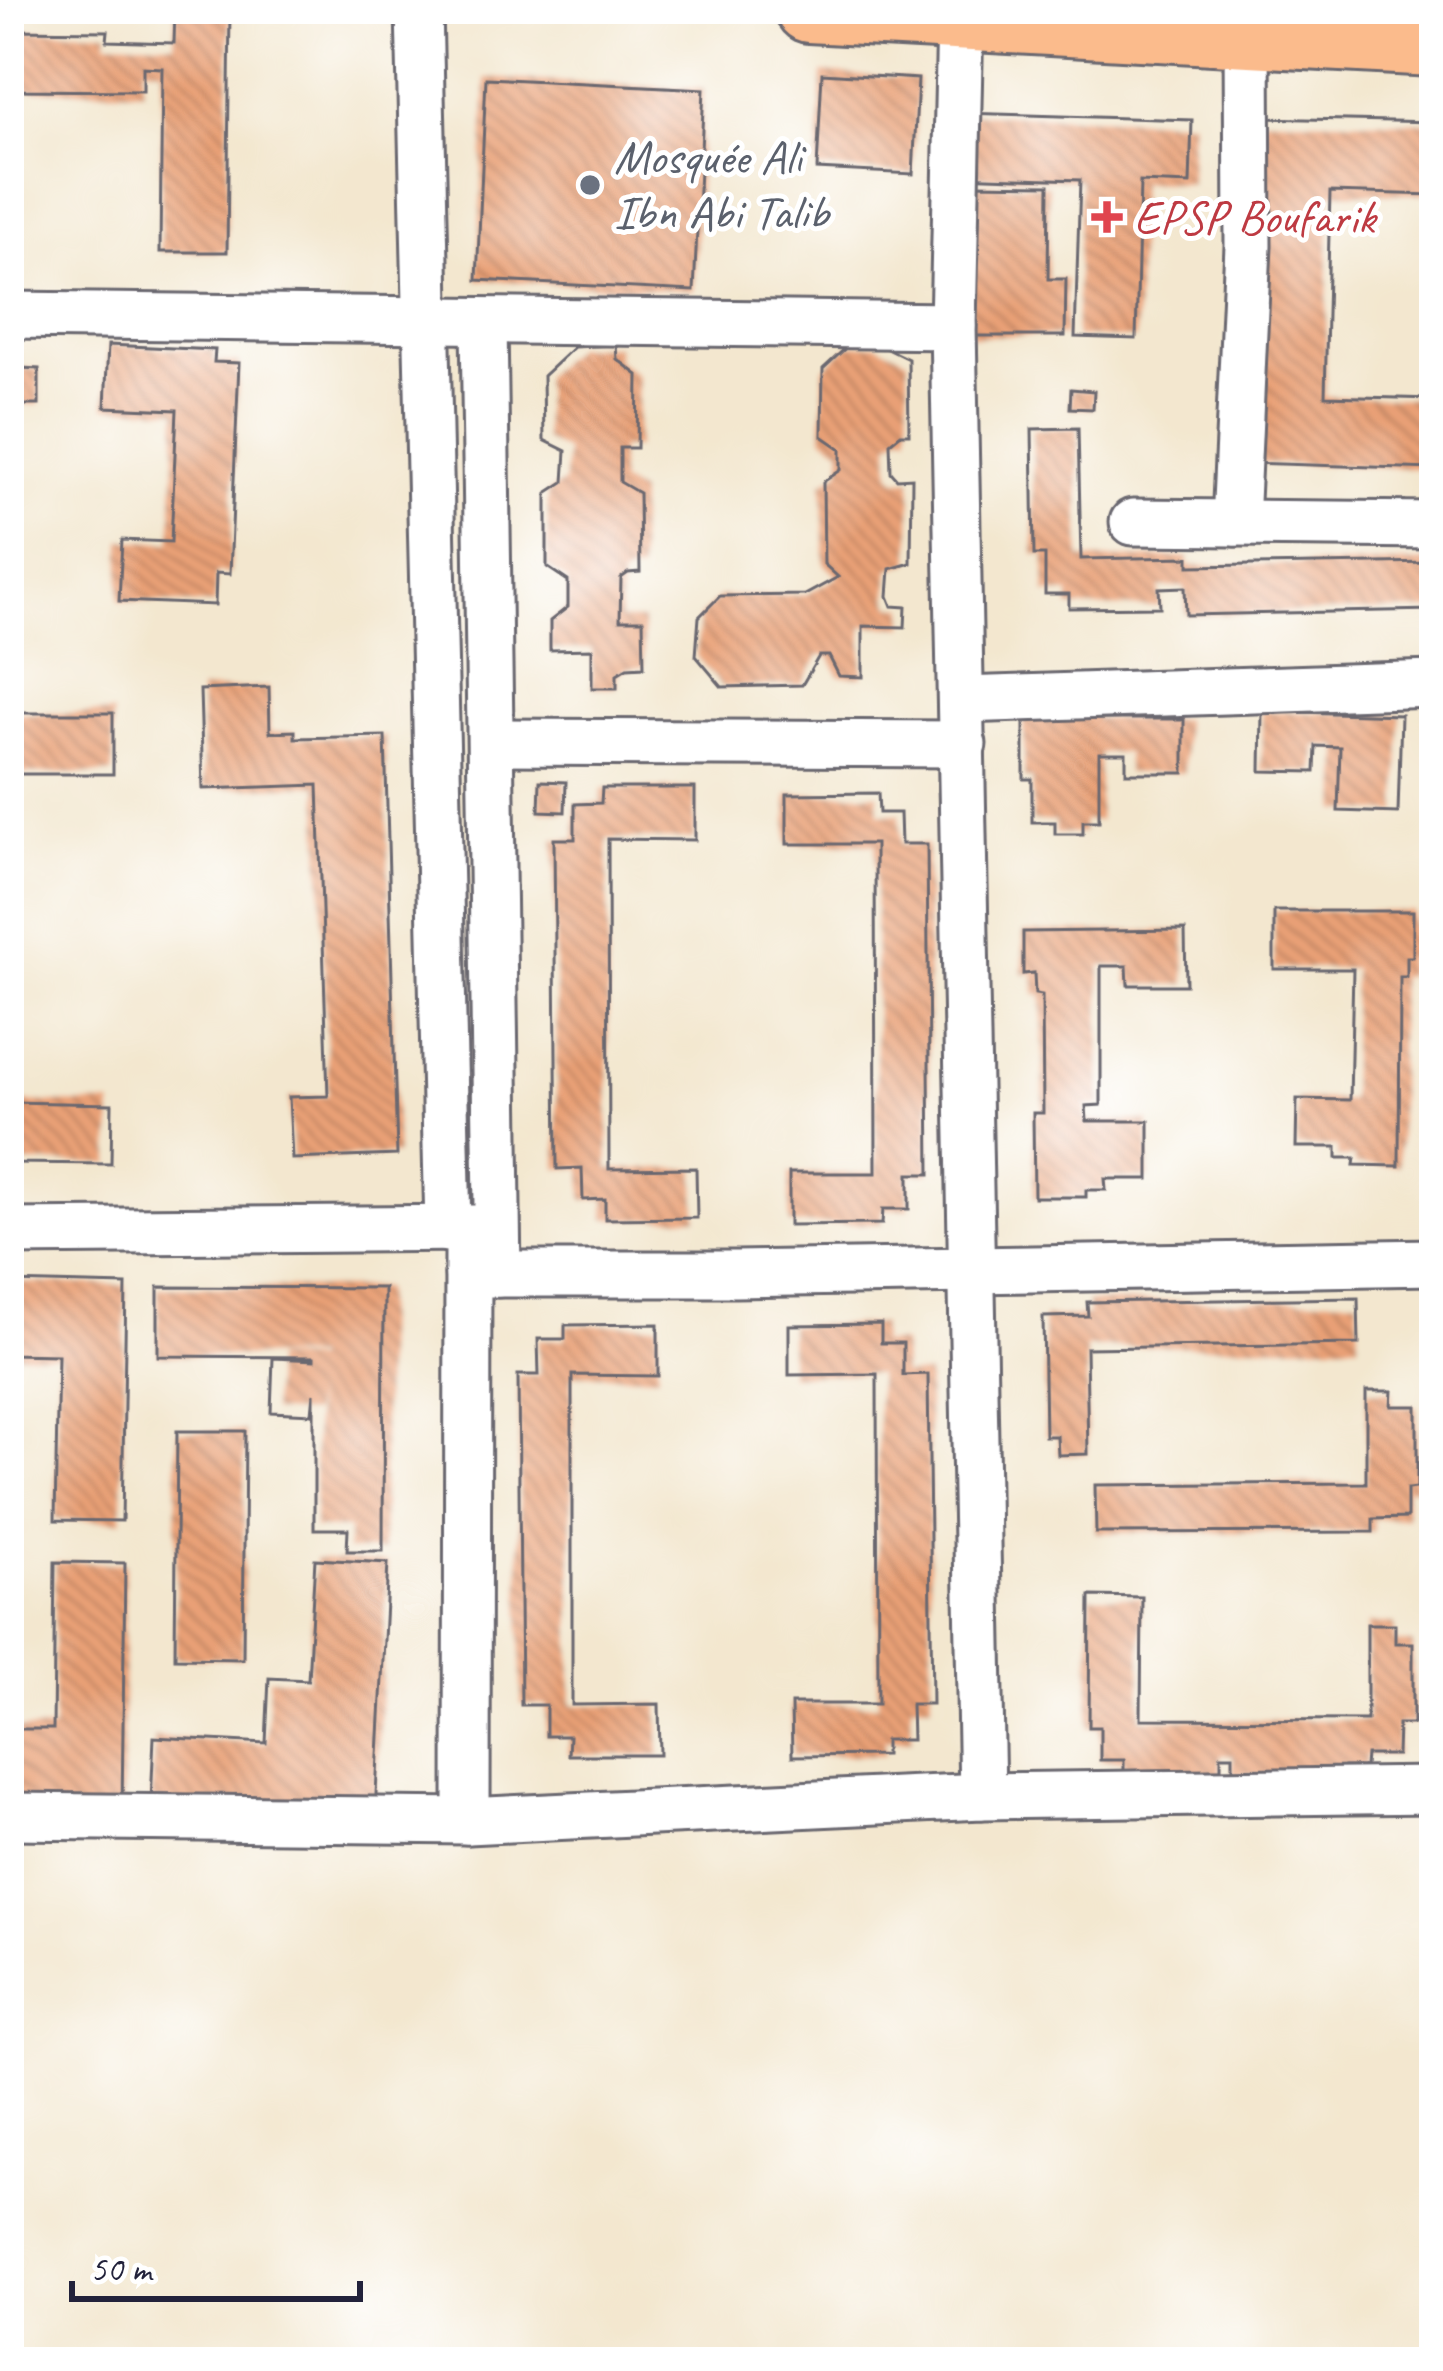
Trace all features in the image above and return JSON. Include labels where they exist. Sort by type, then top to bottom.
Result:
[{"type":"main road","points":[[809,9],[1434,43]]},
{"type":"street","points":[[419,9],[428,322],[471,1228],[483,1274],[466,1821]]},
{"type":"street","points":[[960,17],[953,326],[982,1796]]},
{"type":"street","points":[[1235,523],[1247,246],[1247,33]]},
{"type":"street","points":[[9,315],[953,326]]},
{"type":"street","points":[[471,1228],[492,742],[484,323]]},
{"type":"street","points":[[1133,522],[1434,525]]},
{"type":"street","points":[[492,742],[962,722],[1434,684]]},
{"type":"street","points":[[9,1232],[471,1228]]},
{"type":"street","points":[[483,1274],[1434,1262]]},
{"type":"street","points":[[9,1816],[466,1821],[982,1796],[1434,1790]]},
{"type":"building","points":[[175,9],[230,9],[227,252],[160,252],[162,68],[143,67],[143,91],[9,90],[9,30],[108,31],[107,41],[174,43]]},
{"type":"building","points":[[822,73],[918,79],[913,174],[817,169]]},
{"type":"building","name":"Mosquée Ali Ibn Abi Talib","points":[[486,78],[704,89],[694,291],[477,280]]},
{"type":"building","points":[[961,113],[1192,120],[1190,184],[1140,182],[1136,339],[1075,337],[1080,180],[959,176]]},
{"type":"building","points":[[1261,118],[1434,122],[1434,195],[1330,192],[1325,396],[1434,399],[1434,469],[1249,463]]},
{"type":"building","points":[[970,184],[1049,185],[1048,279],[1066,279],[1065,336],[970,336]]},
{"type":"building","points":[[877,344],[908,359],[909,434],[890,443],[891,472],[897,479],[912,478],[911,563],[890,569],[888,596],[892,606],[906,607],[905,627],[863,626],[863,677],[839,676],[829,656],[819,656],[802,685],[722,687],[696,656],[699,617],[720,596],[805,595],[838,577],[824,564],[823,482],[841,470],[841,449],[822,436],[823,369],[849,345]]},
{"type":"building","points":[[108,345],[215,350],[214,362],[239,363],[230,574],[216,573],[215,605],[119,601],[122,540],[171,542],[177,410],[105,407]]},
{"type":"building","points":[[616,345],[617,359],[638,375],[637,448],[620,448],[620,482],[639,493],[640,572],[621,578],[620,620],[643,620],[644,667],[617,674],[617,688],[592,688],[592,649],[550,650],[550,621],[568,607],[568,581],[547,567],[547,493],[564,482],[566,451],[544,440],[543,376],[574,347]]},
{"type":"building","points":[[9,351],[20,352],[20,368],[39,369],[39,405],[9,405]]},
{"type":"building","points":[[1071,389],[1094,391],[1093,409],[1070,408]]},
{"type":"building","points":[[1078,428],[1081,559],[1189,557],[1189,566],[1434,562],[1434,610],[1186,615],[1185,587],[1159,588],[1160,607],[1069,608],[1069,594],[1045,594],[1045,555],[1034,555],[1032,429]]},
{"type":"building","points":[[269,687],[270,732],[295,731],[295,738],[385,736],[397,1155],[292,1159],[289,1097],[328,1096],[318,785],[203,789],[200,690]]},
{"type":"building","points":[[1024,709],[1096,709],[1096,719],[1184,719],[1184,773],[1126,773],[1126,753],[1099,753],[1099,821],[1083,821],[1083,834],[1055,834],[1055,822],[1032,822],[1032,779],[1024,779]]},
{"type":"building","points":[[1262,711],[1401,715],[1398,813],[1338,811],[1340,747],[1316,746],[1315,772],[1261,771]]},
{"type":"building","points":[[9,713],[113,713],[113,774],[9,774]]},
{"type":"building","points":[[540,781],[566,782],[565,812],[539,811]]},
{"type":"building","points":[[602,788],[695,788],[695,840],[608,839],[609,1169],[696,1168],[697,1218],[605,1219],[605,1199],[583,1200],[582,1168],[557,1169],[554,839],[575,839],[575,804],[601,803]]},
{"type":"building","points":[[878,793],[879,813],[900,813],[901,844],[927,844],[930,1174],[909,1174],[909,1209],[883,1209],[882,1224],[789,1225],[789,1173],[876,1173],[875,844],[787,844],[787,794]]},
{"type":"building","points":[[1274,911],[1413,911],[1413,957],[1407,957],[1407,977],[1400,977],[1399,1166],[1354,1165],[1355,1158],[1337,1158],[1337,1147],[1296,1147],[1297,1099],[1350,1100],[1353,969],[1274,969]]},
{"type":"building","points":[[1185,930],[1186,985],[1128,985],[1127,966],[1101,966],[1101,1105],[1086,1106],[1087,1121],[1149,1121],[1149,1179],[1105,1179],[1106,1190],[1086,1190],[1086,1197],[1034,1197],[1033,1113],[1043,1113],[1042,995],[1035,994],[1034,973],[1023,974],[1023,932]]},
{"type":"building","points":[[9,1102],[112,1104],[111,1164],[9,1163]]},
{"type":"building","points":[[9,1282],[126,1285],[122,1521],[55,1520],[58,1355],[9,1354]]},
{"type":"building","points":[[158,1287],[384,1288],[383,1551],[347,1551],[348,1529],[314,1529],[314,1393],[312,1414],[271,1412],[273,1358],[314,1357],[158,1356]]},
{"type":"building","points":[[1358,1298],[1359,1344],[1086,1348],[1088,1454],[1058,1455],[1057,1436],[1045,1436],[1043,1317],[1088,1316],[1087,1302]]},
{"type":"building","points":[[658,1324],[658,1376],[572,1375],[572,1705],[659,1704],[660,1755],[568,1755],[569,1736],[546,1736],[546,1705],[521,1705],[518,1375],[539,1375],[538,1339],[565,1339],[565,1325]]},
{"type":"building","points":[[881,1324],[881,1343],[903,1343],[903,1375],[928,1374],[932,1704],[911,1704],[912,1740],[885,1740],[885,1755],[792,1756],[791,1704],[878,1704],[877,1374],[789,1375],[789,1325]]},
{"type":"building","points":[[1366,1391],[1392,1391],[1391,1406],[1417,1406],[1417,1488],[1407,1489],[1407,1518],[1373,1519],[1373,1532],[1096,1533],[1095,1485],[1366,1483]]},
{"type":"building","points":[[177,1431],[245,1431],[243,1659],[175,1658]]},
{"type":"building","points":[[315,1559],[388,1563],[375,1813],[151,1802],[154,1737],[266,1743],[269,1678],[308,1680]]},
{"type":"building","points":[[55,1562],[125,1563],[122,1810],[9,1809],[9,1729],[53,1729]]},
{"type":"building","points":[[1090,1596],[1142,1597],[1141,1719],[1367,1720],[1367,1624],[1395,1624],[1395,1643],[1413,1643],[1413,1724],[1398,1724],[1397,1755],[1366,1755],[1365,1767],[1344,1767],[1344,1776],[1233,1775],[1233,1755],[1221,1755],[1221,1775],[1124,1774],[1124,1760],[1100,1760],[1100,1727],[1089,1727]]},
{"type":"place","name":"Mosquée Ali Ibn Abi Talib","points":[[590,185]]},
{"type":"place","name":"EPSP Boufarik","points":[[1107,217]]}]
